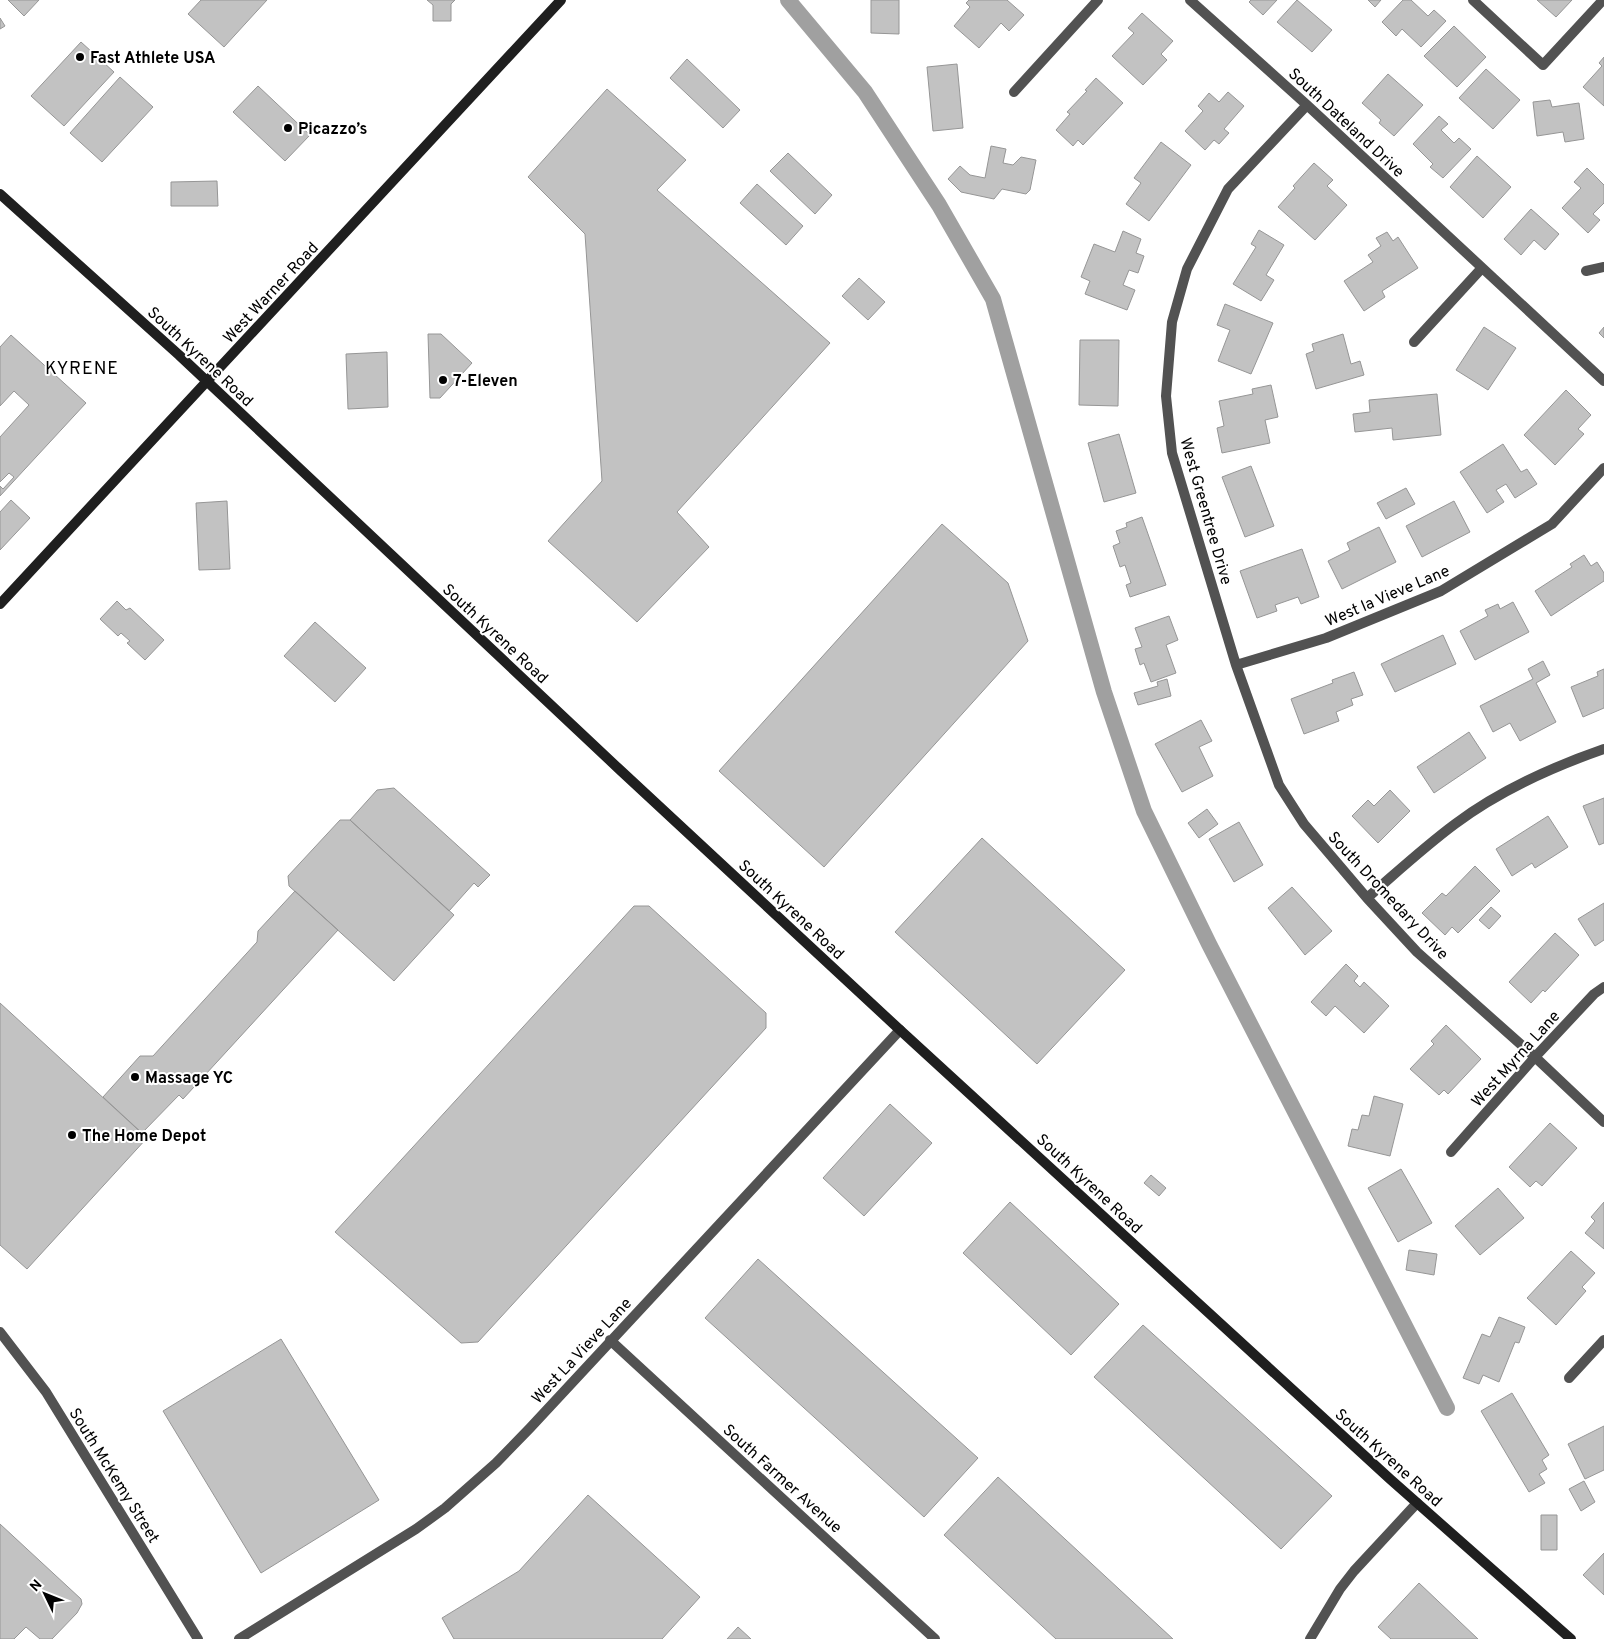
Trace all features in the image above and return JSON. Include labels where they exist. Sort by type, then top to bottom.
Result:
[{"type":"main road","name":"West Warner Road","points":[[0,604],[561,0]]},
{"type":"main road","name":"South Kyrene Road","points":[[0,194],[208,382],[619,770],[900,1030],[1417,1503],[1570,1639]]},
{"type":"street","points":[[1014,92],[1098,0]]},
{"type":"street","name":"South Dateland Drive","points":[[1190,0],[1307,105],[1481,269],[1604,381]]},
{"type":"street","points":[[1473,0],[1543,64],[1603,0]]},
{"type":"street","name":"West Greentree Drive","points":[[1236,665],[1172,453],[1166,396],[1172,322],[1187,269],[1228,189],[1307,105]]},
{"type":"street","points":[[1586,271],[1604,267]]},
{"type":"street","points":[[1414,342],[1481,269]]},
{"type":"street","name":"West la Vieve Lane","points":[[1236,665],[1326,638],[1441,591],[1552,524],[1604,468]]},
{"type":"street","name":"South Dromedary Drive","points":[[1236,665],[1279,785],[1304,824],[1417,952],[1535,1057],[1604,1122]]},
{"type":"street","points":[[1368,898],[1455,823],[1506,791],[1574,759],[1604,749]]},
{"type":"street","name":"West Myrna Lane","points":[[1452,1152],[1535,1057],[1594,994],[1604,987]]},
{"type":"street","name":"West La Vieve Lane","points":[[239,1639],[416,1529],[445,1508],[496,1463],[900,1030]]},
{"type":"street","name":"South McKemy Street","points":[[0,1332],[46,1392],[198,1639]]},
{"type":"street","name":"South Farmer Avenue","points":[[610,1340],[935,1639]]},
{"type":"street","points":[[1569,1378],[1604,1340]]},
{"type":"street","points":[[1310,1639],[1340,1589],[1354,1571],[1417,1503]]},
{"type":"building","points":[[8,0],[39,0],[24,16]]},
{"type":"building","points":[[201,0],[267,0],[224,47],[188,14]]},
{"type":"building","points":[[427,0],[455,0],[451,4],[451,21],[433,21],[433,5]]},
{"type":"building","points":[[871,0],[899,0],[899,34],[871,33]]},
{"type":"building","points":[[969,0],[1007,0],[1024,15],[1009,31],[1001,23],[979,48],[954,26],[970,7],[966,3]]},
{"type":"building","points":[[1251,0],[1277,0],[1263,15],[1249,2]]},
{"type":"building","points":[[1297,0],[1332,30],[1312,52],[1277,22]]},
{"type":"building","points":[[1368,0],[1381,0],[1375,7]]},
{"type":"building","points":[[1403,0],[1411,0],[1428,16],[1434,10],[1446,21],[1421,47],[1402,29],[1396,36],[1382,22]]},
{"type":"building","points":[[1537,0],[1572,0],[1556,17]]},
{"type":"building","points":[[1142,13],[1173,41],[1161,54],[1167,60],[1143,85],[1112,56],[1134,33],[1128,28]]},
{"type":"building","points":[[0,18],[5,26],[0,29]]},
{"type":"building","points":[[1454,26],[1486,57],[1457,87],[1424,56]]},
{"type":"building","points":[[81,42],[114,72],[64,126],[31,96]]},
{"type":"building","points":[[1604,57],[1604,106],[1583,87],[1602,66],[1599,63]]},
{"type":"building","points":[[687,59],[740,110],[723,128],[670,78]]},
{"type":"building","points":[[957,64],[963,128],[933,131],[927,67]]},
{"type":"building","points":[[1486,69],[1520,100],[1493,129],[1459,98]]},
{"type":"building","points":[[1388,74],[1423,105],[1394,136],[1379,123],[1381,120],[1362,103]]},
{"type":"building","points":[[120,77],[153,107],[102,162],[70,133]]},
{"type":"building","points":[[1096,78],[1123,103],[1083,145],[1078,140],[1073,146],[1056,130],[1070,114],[1067,112],[1087,91],[1085,90]]},
{"type":"building","points":[[258,86],[310,135],[285,161],[233,112]]},
{"type":"building","points":[[607,89],[686,160],[657,190],[830,343],[677,512],[709,547],[637,622],[548,541],[602,481],[585,234],[528,177]]},
{"type":"building","points":[[1228,92],[1244,106],[1224,129],[1229,133],[1219,144],[1214,140],[1205,150],[1185,131],[1203,111],[1198,106],[1209,93],[1219,102]]},
{"type":"building","points":[[1550,100],[1552,107],[1579,103],[1584,139],[1565,142],[1563,132],[1537,136],[1533,102]]},
{"type":"building","points":[[1439,116],[1448,124],[1441,130],[1454,143],[1459,138],[1471,149],[1443,178],[1430,167],[1433,164],[1413,144]]},
{"type":"building","points":[[1161,142],[1191,165],[1149,221],[1126,204],[1141,183],[1134,178]]},
{"type":"building","points":[[991,146],[1006,149],[1003,163],[1013,165],[1021,157],[1036,160],[1030,190],[1026,194],[1002,189],[994,199],[961,192],[948,179],[960,166],[970,175],[985,178]]},
{"type":"building","points":[[788,153],[832,195],[815,214],[770,171]]},
{"type":"building","points":[[1477,156],[1511,187],[1483,218],[1450,187]]},
{"type":"building","points":[[1314,163],[1333,180],[1327,186],[1347,205],[1315,240],[1278,207],[1295,188],[1293,186]]},
{"type":"building","points":[[1587,168],[1604,185],[1604,203],[1593,214],[1600,220],[1588,233],[1562,208],[1581,188],[1574,182]]},
{"type":"building","points":[[217,181],[218,206],[171,206],[171,182]]},
{"type":"building","points":[[757,184],[803,226],[786,245],[740,203]]},
{"type":"building","points":[[1531,209],[1559,234],[1545,250],[1534,240],[1521,255],[1504,239]]},
{"type":"building","points":[[1259,230],[1284,245],[1266,275],[1274,280],[1261,301],[1233,284],[1256,247],[1251,244]]},
{"type":"building","points":[[1123,231],[1141,239],[1136,253],[1144,256],[1138,273],[1129,270],[1123,285],[1135,290],[1127,310],[1085,294],[1090,281],[1081,277],[1094,244],[1115,252]]},
{"type":"building","points":[[1387,232],[1393,241],[1398,237],[1418,268],[1382,291],[1385,297],[1364,311],[1344,281],[1373,262],[1368,255],[1381,246],[1376,238]]},
{"type":"building","points":[[859,278],[885,302],[868,320],[842,296]]},
{"type":"building","points":[[1225,304],[1273,323],[1251,374],[1218,361],[1230,330],[1217,325]]},
{"type":"building","points":[[1484,327],[1516,348],[1488,390],[1456,370]]},
{"type":"building","points":[[1604,327],[1604,338],[1599,333]]},
{"type":"building","name":"7-Eleven","points":[[428,334],[441,334],[472,363],[440,398],[430,398]]},
{"type":"building","points":[[1343,334],[1351,364],[1360,361],[1364,375],[1316,389],[1306,354],[1314,351],[1312,344]]},
{"type":"building","points":[[11,335],[86,403],[0,496],[0,486],[3,489],[14,477],[9,473],[0,482],[0,437],[29,405],[14,391],[0,406],[0,347]]},
{"type":"building","points":[[1080,340],[1119,340],[1118,406],[1079,405]]},
{"type":"building","points":[[387,352],[388,407],[348,409],[346,354]]},
{"type":"building","points":[[1271,385],[1278,417],[1265,420],[1270,443],[1222,453],[1217,428],[1224,426],[1219,401],[1253,394],[1252,389]]},
{"type":"building","points":[[1566,390],[1591,415],[1578,429],[1584,434],[1555,465],[1524,435]]},
{"type":"building","points":[[1437,394],[1441,435],[1393,440],[1392,428],[1355,432],[1353,414],[1370,412],[1369,400]]},
{"type":"building","points":[[1119,434],[1136,493],[1104,502],[1088,443]]},
{"type":"building","points":[[1503,444],[1521,472],[1527,469],[1537,484],[1515,498],[1506,484],[1496,490],[1504,502],[1487,513],[1460,472]]},
{"type":"building","points":[[1251,466],[1274,526],[1245,537],[1222,477]]},
{"type":"building","points":[[1406,488],[1415,504],[1386,519],[1377,503]]},
{"type":"building","points":[[11,500],[30,518],[0,550],[0,512]]},
{"type":"building","points":[[227,501],[230,569],[199,570],[196,503]]},
{"type":"building","points":[[1454,501],[1470,532],[1422,557],[1406,526]]},
{"type":"building","points":[[1142,517],[1166,585],[1130,597],[1126,585],[1131,583],[1125,565],[1120,567],[1113,546],[1120,543],[1116,531],[1127,527],[1126,523]]},
{"type":"building","points":[[942,524],[1008,583],[1028,641],[824,867],[719,771]]},
{"type":"building","points":[[1379,527],[1396,562],[1342,589],[1328,561],[1350,550],[1347,543]]},
{"type":"building","points":[[1302,549],[1319,597],[1301,604],[1298,597],[1275,605],[1277,611],[1257,618],[1240,571]]},
{"type":"building","points":[[1584,555],[1591,566],[1597,562],[1604,573],[1604,581],[1551,616],[1535,591],[1572,567],[1570,564]]},
{"type":"building","points":[[117,601],[126,610],[130,608],[164,640],[145,660],[127,643],[130,641],[121,633],[118,636],[100,619]]},
{"type":"building","points":[[1513,602],[1529,632],[1475,660],[1460,631],[1488,616],[1485,610],[1498,604],[1500,609]]},
{"type":"building","points":[[1169,616],[1178,640],[1166,645],[1176,673],[1151,682],[1144,663],[1140,665],[1135,649],[1142,647],[1135,628]]},
{"type":"building","points":[[315,622],[366,668],[335,702],[284,656]]},
{"type":"building","points":[[1443,635],[1456,664],[1395,692],[1381,664]]},
{"type":"building","points":[[1543,661],[1550,675],[1536,683],[1556,722],[1520,741],[1510,723],[1493,732],[1480,706],[1533,679],[1528,669]]},
{"type":"building","points":[[1604,669],[1604,708],[1583,717],[1571,687],[1598,676],[1597,672]]},
{"type":"building","points":[[1354,672],[1363,695],[1351,699],[1353,705],[1336,712],[1339,721],[1304,734],[1291,699],[1333,683],[1332,680]]},
{"type":"building","points":[[1167,679],[1171,696],[1138,705],[1134,693],[1158,686],[1157,682]]},
{"type":"building","points":[[1201,720],[1212,741],[1199,747],[1213,776],[1182,792],[1155,744]]},
{"type":"building","points":[[1469,732],[1486,758],[1434,793],[1417,767]]},
{"type":"building","points":[[394,788],[490,875],[478,887],[474,883],[449,911],[350,820],[377,790]]},
{"type":"building","points":[[1390,790],[1410,811],[1378,843],[1352,816],[1368,800],[1374,806]]},
{"type":"building","points":[[1604,798],[1604,843],[1599,845],[1583,806]]},
{"type":"building","points":[[1207,809],[1218,824],[1199,838],[1188,823]]},
{"type":"building","points":[[1548,816],[1568,847],[1535,868],[1532,863],[1512,876],[1496,849]]},
{"type":"building","points":[[340,820],[350,820],[454,915],[394,981],[289,886],[288,876]]},
{"type":"building","points":[[1239,822],[1263,865],[1234,882],[1209,839]]},
{"type":"building","points":[[982,838],[1125,970],[1037,1064],[895,932]]},
{"type":"building","points":[[1475,866],[1500,891],[1458,933],[1452,927],[1445,935],[1422,913],[1442,893],[1446,896]]},
{"type":"building","points":[[1292,887],[1332,931],[1305,955],[1268,908]]},
{"type":"building","points":[[295,891],[338,930],[183,1099],[179,1095],[142,1133],[103,1097],[140,1056],[153,1056],[257,942],[258,931]]},
{"type":"building","points":[[1604,903],[1604,940],[1595,946],[1578,919]]},
{"type":"building","points":[[634,906],[649,906],[766,1013],[766,1028],[478,1342],[461,1343],[335,1232]]},
{"type":"building","points":[[1491,907],[1501,916],[1489,929],[1479,920]]},
{"type":"building","points":[[1555,933],[1579,955],[1545,992],[1543,990],[1531,1003],[1509,982]]},
{"type":"building","points":[[1346,964],[1358,976],[1354,981],[1360,987],[1364,982],[1389,1006],[1364,1033],[1335,1006],[1326,1016],[1311,1002]]},
{"type":"building","name":"The Home Depot","points":[[0,1003],[147,1138],[27,1269],[0,1245]]},
{"type":"building","points":[[1446,1025],[1481,1059],[1448,1094],[1444,1090],[1439,1095],[1410,1069],[1434,1044],[1431,1041]]},
{"type":"building","points":[[1374,1096],[1403,1104],[1390,1156],[1348,1146],[1352,1129],[1358,1130],[1362,1115],[1369,1116]]},
{"type":"building","points":[[890,1104],[932,1143],[864,1216],[823,1178]]},
{"type":"building","points":[[1550,1123],[1577,1148],[1542,1186],[1536,1181],[1530,1187],[1509,1167]]},
{"type":"building","points":[[1401,1169],[1432,1223],[1398,1242],[1368,1188]]},
{"type":"building","points":[[1151,1175],[1166,1188],[1159,1196],[1144,1183]]},
{"type":"building","points":[[1498,1188],[1524,1218],[1480,1255],[1455,1226]]},
{"type":"building","points":[[1010,1202],[1119,1304],[1071,1355],[963,1253]]},
{"type":"building","points":[[1604,1202],[1604,1249],[1585,1233],[1595,1221],[1591,1217]]},
{"type":"building","points":[[1409,1250],[1437,1254],[1434,1275],[1406,1270]]},
{"type":"building","points":[[1571,1251],[1595,1273],[1582,1287],[1586,1291],[1556,1325],[1527,1298]]},
{"type":"building","points":[[758,1259],[978,1458],[924,1517],[705,1318]]},
{"type":"building","points":[[1499,1317],[1525,1327],[1519,1343],[1515,1342],[1499,1382],[1483,1375],[1479,1384],[1463,1378],[1482,1334],[1490,1337]]},
{"type":"building","points":[[1143,1325],[1332,1496],[1281,1549],[1094,1377]]},
{"type":"building","points":[[281,1339],[379,1500],[261,1573],[163,1411]]},
{"type":"building","points":[[1512,1393],[1549,1455],[1542,1460],[1547,1469],[1539,1474],[1545,1483],[1529,1492],[1481,1411]]},
{"type":"building","points":[[1604,1426],[1604,1470],[1585,1479],[1568,1444]]},
{"type":"building","points":[[998,1477],[1173,1639],[1056,1639],[944,1535]]},
{"type":"building","points":[[1584,1481],[1595,1502],[1581,1511],[1569,1489]]},
{"type":"building","points":[[588,1495],[700,1597],[662,1639],[454,1639],[442,1618],[519,1571]]},
{"type":"building","points":[[1541,1515],[1557,1515],[1557,1550],[1541,1550]]},
{"type":"building","points":[[0,1524],[81,1599],[82,1604],[77,1613],[52,1639],[40,1639],[26,1627],[14,1639],[0,1639]]},
{"type":"building","points":[[1604,1553],[1604,1595],[1583,1575]]},
{"type":"building","points":[[1419,1583],[1478,1639],[1391,1639],[1378,1627]]},
{"type":"building","points":[[738,1627],[751,1639],[727,1639]]},
{"type":"waterway","points":[[788,0],[865,92],[939,205],[993,299],[1104,692],[1144,811],[1209,944],[1447,1408]]},
{"type":"place","name":"Fast Athlete USA","points":[[80,57]]},
{"type":"place","name":"Picazzo’s","points":[[288,128]]},
{"type":"place","name":"7-Eleven","points":[[443,380]]},
{"type":"place","name":"Massage YC","points":[[135,1077]]},
{"type":"place","name":"The Home Depot","points":[[72,1135]]},
{"type":"district","name":"KYRENE","points":[[82,368]]}]
